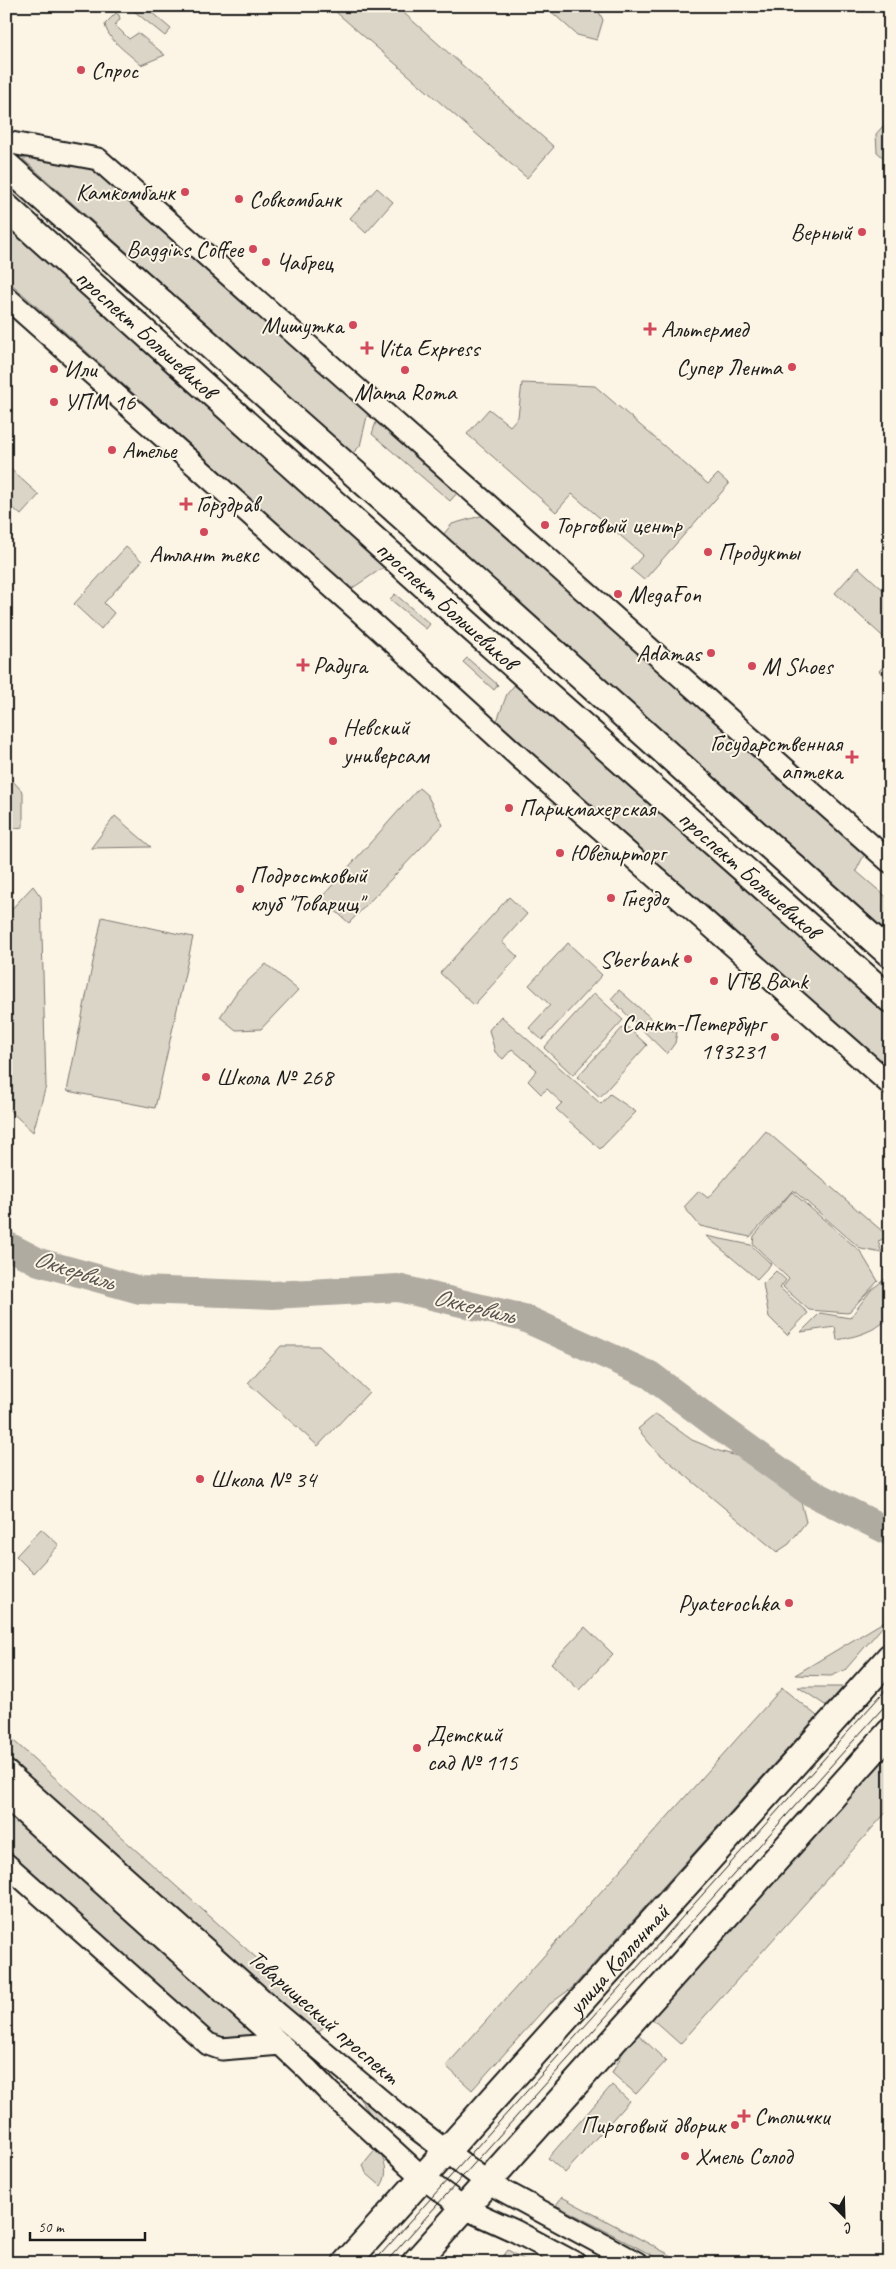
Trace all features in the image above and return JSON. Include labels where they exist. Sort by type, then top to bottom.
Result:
[{"type":"main road","name":"проспект Большевиков","points":[[6,165],[396,510],[890,954]]},
{"type":"main road","name":"проспект Большевиков","points":[[6,207],[458,615],[890,999]]},
{"type":"main road","name":"улица Коллонтай","points":[[346,2263],[890,1657]]},
{"type":"main road","name":"улица Коллонтай","points":[[415,2263],[890,1732]]},
{"type":"street","points":[[6,142],[98,159],[890,862]]},
{"type":"street","points":[[6,297],[352,604],[518,756],[890,1084]]},
{"type":"street","name":"Товарищеский проспект","points":[[6,1771],[277,2013],[396,2113],[487,2182],[638,2263]]},
{"type":"street","name":"Товарищеский проспект","points":[[6,1797],[280,2044],[329,2092],[423,2178],[464,2208],[575,2263]]},
{"type":"street","points":[[6,1864],[208,2044],[222,2049],[280,2044]]},
{"type":"shaded area","points":[[132,6],[144,6],[171,29],[165,36],[134,11]]},
{"type":"shaded area","points":[[329,6],[396,6],[554,147],[527,178]]},
{"type":"shaded area","points":[[545,6],[596,6],[603,20],[597,40],[577,35]]},
{"type":"shaded area","points":[[116,13],[120,19],[115,25],[129,39],[138,33],[165,55],[141,65],[114,41],[107,30],[105,24]]},
{"type":"shaded area","points":[[890,118],[890,161],[887,161],[877,152],[876,134]]},
{"type":"shaded area","points":[[31,155],[97,170],[368,412],[360,446],[352,454],[23,159]]},
{"type":"shaded area","points":[[377,188],[393,202],[366,233],[350,218]]},
{"type":"shaded area","points":[[6,223],[387,565],[351,589],[6,279]]},
{"type":"shaded area","points":[[522,383],[595,386],[708,484],[718,474],[729,484],[644,580],[631,569],[643,555],[572,494],[556,512],[467,434],[489,409],[510,426],[518,417]]},
{"type":"shaded area","points":[[377,419],[458,492],[450,501],[372,434]]},
{"type":"shaded area","points":[[6,465],[39,495],[21,515],[6,502]]},
{"type":"shaded area","points":[[484,515],[864,855],[856,871],[890,900],[890,934],[443,535],[452,524]]},
{"type":"shaded area","points":[[126,547],[142,561],[104,603],[114,613],[101,629],[74,604]]},
{"type":"shaded area","points":[[858,567],[890,596],[890,643],[835,593]]},
{"type":"shaded area","points":[[395,594],[430,624],[426,629],[390,599]]},
{"type":"shaded area","points":[[467,658],[498,685],[494,690],[463,662]]},
{"type":"shaded area","points":[[890,659],[890,681],[879,671]]},
{"type":"shaded area","points":[[517,682],[890,1017],[890,1075],[497,721],[507,694]]},
{"type":"shaded area","points":[[8,776],[23,792],[23,827],[6,829]]},
{"type":"shaded area","points":[[419,788],[427,795],[443,825],[349,923],[321,898]]},
{"type":"shaded area","points":[[115,816],[151,847],[91,848]]},
{"type":"shaded area","points":[[33,886],[41,897],[46,1086],[33,1132],[6,1107],[6,915]]},
{"type":"shaded area","points":[[509,897],[527,914],[502,942],[518,957],[474,1005],[440,973]]},
{"type":"shaded area","points":[[102,917],[193,937],[155,1108],[67,1091]]},
{"type":"shaded area","points":[[568,943],[602,975],[542,1040],[529,1028],[550,1005],[529,985]]},
{"type":"shaded area","points":[[266,964],[298,990],[261,1029],[236,1030],[220,1017],[238,990]]},
{"type":"shaded area","points":[[619,990],[661,1027],[677,1032],[675,1043],[667,1054],[611,999]]},
{"type":"shaded area","points":[[594,993],[623,1020],[573,1075],[544,1048]]},
{"type":"shaded area","points":[[501,1016],[601,1104],[610,1094],[636,1112],[600,1149],[556,1109],[562,1103],[547,1089],[541,1094],[528,1081],[537,1070],[512,1049],[503,1059],[495,1052],[489,1030]]},
{"type":"shaded area","points":[[625,1025],[647,1045],[600,1097],[577,1077]]},
{"type":"shaded area","points":[[766,1131],[889,1237],[878,1241],[882,1253],[861,1249],[793,1190],[750,1237],[700,1226],[684,1207],[699,1191],[708,1198]]},
{"type":"shaded area","points":[[792,1192],[860,1251],[878,1281],[848,1313],[809,1310],[783,1287],[789,1279],[753,1244],[754,1236]]},
{"type":"shaded area","points":[[706,1236],[751,1245],[771,1264],[757,1279]]},
{"type":"shaded area","points":[[776,1271],[786,1280],[780,1288],[808,1313],[787,1335],[769,1317],[763,1284]]},
{"type":"shaded area","points":[[890,1275],[890,1317],[872,1330],[837,1340],[835,1327],[801,1332],[820,1313],[850,1318],[871,1290]]},
{"type":"shaded area","points":[[281,1346],[319,1346],[369,1392],[318,1446],[248,1383]]},
{"type":"shaded area","points":[[656,1414],[692,1440],[719,1451],[748,1459],[799,1494],[806,1522],[789,1544],[777,1552],[655,1450],[638,1429]]},
{"type":"shaded area","points":[[41,1529],[59,1545],[33,1573],[16,1556]]},
{"type":"shaded area","points":[[890,1618],[845,1670],[831,1676],[795,1675]]},
{"type":"shaded area","points":[[585,1627],[613,1654],[579,1690],[551,1663]]},
{"type":"shaded area","points":[[798,1687],[843,1687],[825,1705]]},
{"type":"shaded area","points":[[782,1688],[817,1716],[572,1988],[547,2006],[472,2090],[446,2066]]},
{"type":"shaded area","points":[[6,1734],[328,2022],[319,2032],[289,2014],[6,1761]]},
{"type":"shaded area","points":[[887,1753],[890,1755],[890,1808],[680,2044],[650,2017]]},
{"type":"shaded area","points":[[6,1806],[260,2038],[217,2038],[6,1851]]},
{"type":"shaded area","points":[[637,2033],[666,2061],[636,2094],[612,2073],[625,2049]]},
{"type":"shaded area","points":[[612,2085],[629,2101],[565,2173],[548,2158]]},
{"type":"shaded area","points":[[361,2096],[384,2117],[378,2124],[359,2098]]},
{"type":"shaded area","points":[[376,2149],[382,2157],[386,2172],[381,2186],[366,2173],[363,2165]]},
{"type":"shaded area","points":[[562,2197],[685,2263],[667,2263],[556,2205]]},
{"type":"shaded area","points":[[508,2250],[530,2263],[498,2263]]},
{"type":"waterway","name":"Оккервиль","points":[[6,1245],[39,1262],[140,1290],[273,1295],[398,1288],[524,1318],[650,1375],[808,1491],[890,1532]]},
{"type":"tram line","points":[[373,2263],[890,1685]]},
{"type":"tram line","points":[[385,2263],[890,1700]]},
{"type":"place","name":"Спрос","points":[[81,70]]},
{"type":"place","name":"Камкомбанк","points":[[185,192]]},
{"type":"place","name":"Совкомбанк","points":[[239,199]]},
{"type":"place","name":"Верный","points":[[862,232]]},
{"type":"place","name":"Baggins Coffee","points":[[253,249]]},
{"type":"place","name":"Чабрец","points":[[266,262]]},
{"type":"place","name":"Мишутка","points":[[353,325]]},
{"type":"place","name":"Альтермед","points":[[650,329]]},
{"type":"place","name":"Vita Express","points":[[367,348]]},
{"type":"place","name":"Супер Лента","points":[[792,367]]},
{"type":"place","name":"Или","points":[[54,369]]},
{"type":"place","name":"Mama Roma","points":[[405,370]]},
{"type":"place","name":"УПМ 16","points":[[54,402]]},
{"type":"place","name":"Ателье","points":[[112,450]]},
{"type":"place","name":"Горздрав","points":[[186,504]]},
{"type":"place","name":"Торговый центр","points":[[545,525]]},
{"type":"place","name":"Атлант текс","points":[[204,532]]},
{"type":"place","name":"Продукты","points":[[708,552]]},
{"type":"place","name":"MegaFon","points":[[618,594]]},
{"type":"place","name":"Adamas","points":[[711,653]]},
{"type":"place","name":"Радуга","points":[[303,665]]},
{"type":"place","name":"M Shoes","points":[[752,666]]},
{"type":"place","name":"Невский универсам","points":[[333,741]]},
{"type":"place","name":"Государственная аптека","points":[[852,757]]},
{"type":"place","name":"Парикмахерская","points":[[509,808]]},
{"type":"place","name":"Ювелирторг","points":[[560,853]]},
{"type":"place","name":"Подростковый клуб \"Товарищ\"","points":[[240,889]]},
{"type":"place","name":"Гнездо","points":[[611,898]]},
{"type":"place","name":"Sberbank","points":[[688,959]]},
{"type":"place","name":"VTB Bank","points":[[714,981]]},
{"type":"place","name":"Санкт-Петербург 193231","points":[[775,1037]]},
{"type":"place","name":"Школа № 268","points":[[206,1077]]},
{"type":"place","name":"Школа № 34","points":[[200,1479]]},
{"type":"place","name":"Pyaterochka","points":[[789,1603]]},
{"type":"place","name":"Детский сад № 115","points":[[417,1748]]},
{"type":"place","name":"Столички","points":[[744,2116]]},
{"type":"place","name":"Пироговый дворик","points":[[735,2125]]},
{"type":"place","name":"Хмель Солод","points":[[685,2156]]}]
